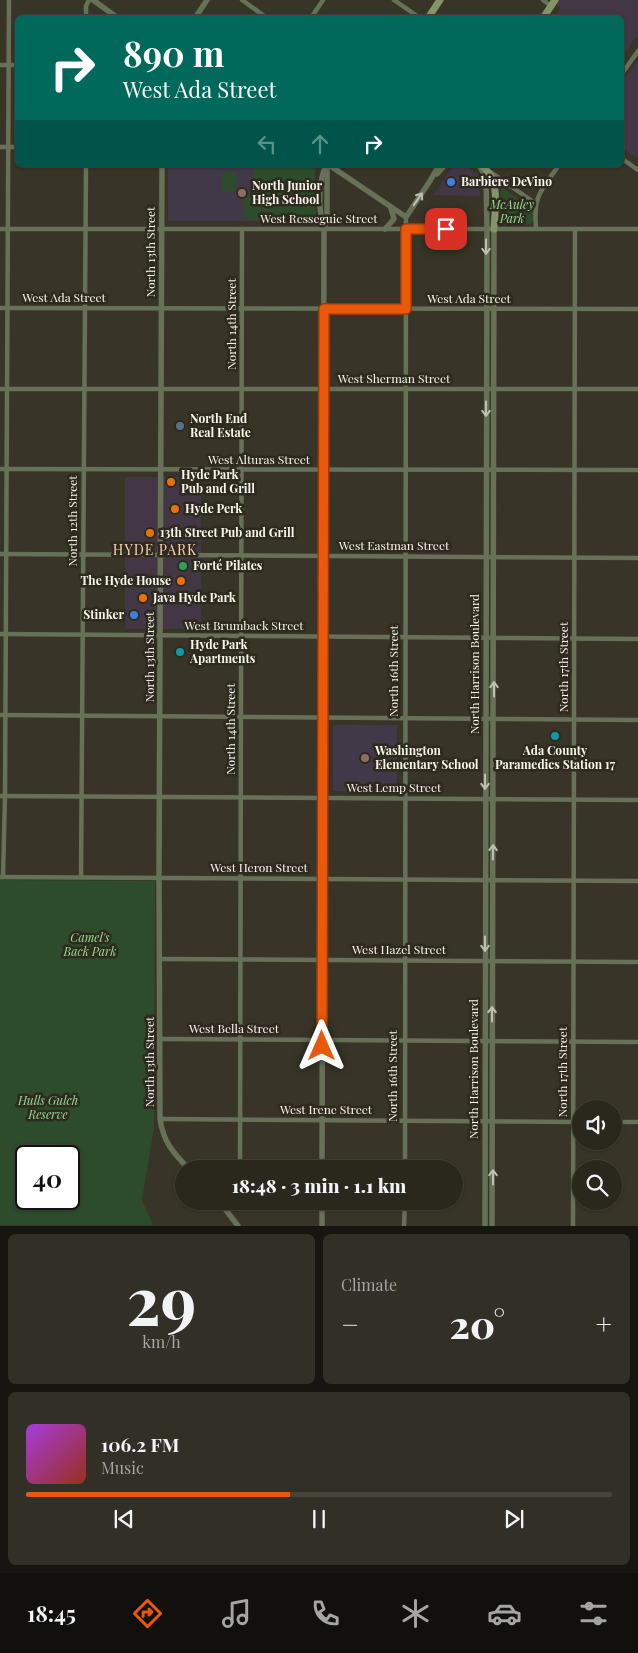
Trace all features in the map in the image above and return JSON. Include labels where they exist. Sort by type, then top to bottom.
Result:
[{"type":"main road","points":[[430,15],[440,0]]},
{"type":"main road","points":[[545,15],[553,3]]},
{"type":"main road","points":[[483,167],[488,170]]},
{"type":"main road","name":"North Harrison Boulevard","points":[[488,170],[495,187],[490,229]]},
{"type":"street","points":[[2,876],[7,554],[9,0]]},
{"type":"street","points":[[86,15],[86,6],[91,0],[114,15]]},
{"type":"street","points":[[197,15],[207,0]]},
{"type":"street","points":[[242,0],[263,15]]},
{"type":"street","points":[[313,15],[323,0]]},
{"type":"street","points":[[394,0],[416,15]]},
{"type":"street","points":[[543,0],[553,3]]},
{"type":"street","points":[[624,71],[638,51]]},
{"type":"street","points":[[0,65],[15,65]]},
{"type":"street","points":[[0,147],[15,147]]},
{"type":"street","points":[[624,160],[638,170]]},
{"type":"street","name":"North 12th Street","points":[[82,877],[86,167]]},
{"type":"street","name":"North 13th Street","points":[[162,167],[160,1119],[162,1133],[169,1147],[181,1160]]},
{"type":"street","points":[[322,1160],[324,229],[327,220],[327,167]]},
{"type":"street","points":[[330,167],[406,217],[438,167]]},
{"type":"street","points":[[430,181],[443,167]]},
{"type":"street","name":"North Harrison Boulevard","points":[[481,167],[486,177],[494,309],[492,1226]]},
{"type":"street","points":[[536,229],[535,203],[558,167]]},
{"type":"street","points":[[488,170],[535,203]]},
{"type":"street","points":[[385,229],[394,219],[393,210],[390,206]]},
{"type":"street","name":"North 16th Street","points":[[405,1160],[406,217]]},
{"type":"street","name":"West Resseguie Street","points":[[0,229],[638,229]]},
{"type":"street","name":"North 14th Street","points":[[240,1160],[242,229]]},
{"type":"street","name":"North Harrison Boulevard","points":[[485,1226],[486,309],[490,229]]},
{"type":"street","name":"North 17th Street","points":[[573,1100],[575,229]]},
{"type":"street","name":"West Ada Street","points":[[0,308],[638,309]]},
{"type":"street","name":"West Sherman Street","points":[[0,389],[638,389]]},
{"type":"street","name":"West Alturas Street","points":[[0,469],[638,470]]},
{"type":"street","name":"West Eastman Street","points":[[0,554],[638,558]]},
{"type":"street","name":"West Brumback Street","points":[[0,634],[638,639]]},
{"type":"street","points":[[3,715],[638,720]]},
{"type":"street","name":"West Lemp Street","points":[[3,796],[638,800]]},
{"type":"street","name":"West Heron Street","points":[[2,876],[638,881]]},
{"type":"street","name":"West Hazel Street","points":[[159,958],[638,962]]},
{"type":"street","name":"West Bella Street","points":[[160,1038],[638,1042]]},
{"type":"street","name":"West Irene Street","points":[[160,1119],[572,1122]]},
{"type":"street","points":[[622,1122],[638,1122]]},
{"type":"street","name":"North 17th Street","points":[[573,1150],[573,1226]]},
{"type":"street","points":[[226,1210],[238,1226]]},
{"type":"street","points":[[322,1210],[322,1226]]},
{"type":"street","points":[[404,1210],[404,1226]]},
{"type":"shaded area","points":[[549,0],[638,0],[638,34],[624,54],[624,15],[556,15],[561,8]]},
{"type":"shaded area","points":[[638,60],[638,159],[624,149],[624,80]]},
{"type":"shaded area","name":"North Junior High School","points":[[168,167],[315,167],[316,221],[168,221]]},
{"type":"shaded area","points":[[453,167],[467,167],[479,175],[480,196],[433,195]]},
{"type":"shaded area","points":[[125,477],[201,477],[201,629],[125,629]]},
{"type":"shaded area","name":"Washington Elementary School","points":[[333,725],[397,725],[397,791],[333,791]]},
{"type":"green space","points":[[254,167],[314,167],[316,221],[250,220],[247,217],[243,217],[244,196],[254,196]]},
{"type":"green space","points":[[222,173],[236,173],[236,191],[222,191]]},
{"type":"green space","name":"McAuley Park","points":[[501,187],[534,209],[534,220],[531,224],[502,225],[499,223]]},
{"type":"green space","points":[[0,880],[155,881],[154,1128],[142,1200],[153,1225],[0,1225]]},
{"type":"place","name":"Barbiere DeVino","points":[[451,182]]},
{"type":"place","name":"North Junior High School","points":[[242,193]]},
{"type":"place","name":"North End Real Estate","points":[[180,426]]},
{"type":"place","name":"Hyde Park Pub and Grill","points":[[171,482]]},
{"type":"place","name":"Hyde Perk","points":[[175,509]]},
{"type":"place","name":"13th Street Pub and Grill","points":[[150,533]]},
{"type":"place","name":"Forté Pilates","points":[[183,566]]},
{"type":"place","name":"The Hyde House","points":[[181,581]]},
{"type":"place","name":"Java Hyde Park","points":[[143,598]]},
{"type":"place","name":"Stinker","points":[[134,615]]},
{"type":"place","name":"Hyde Park Apartments","points":[[180,652]]},
{"type":"place","name":"Ada County Paramedics Station 17","points":[[555,736]]},
{"type":"place","name":"Washington Elementary School","points":[[365,758]]},
{"type":"district","name":"HYDE PARK","points":[[155,550]]},
{"type":"route","points":[[322,1046],[324,309],[406,309],[406,229],[446,229]]},
{"type":"park label","name":"Camel's Back Park","points":[[90,945]]},
{"type":"park label","name":"Hulls Gulch Reserve","points":[[48,1108]]}]
